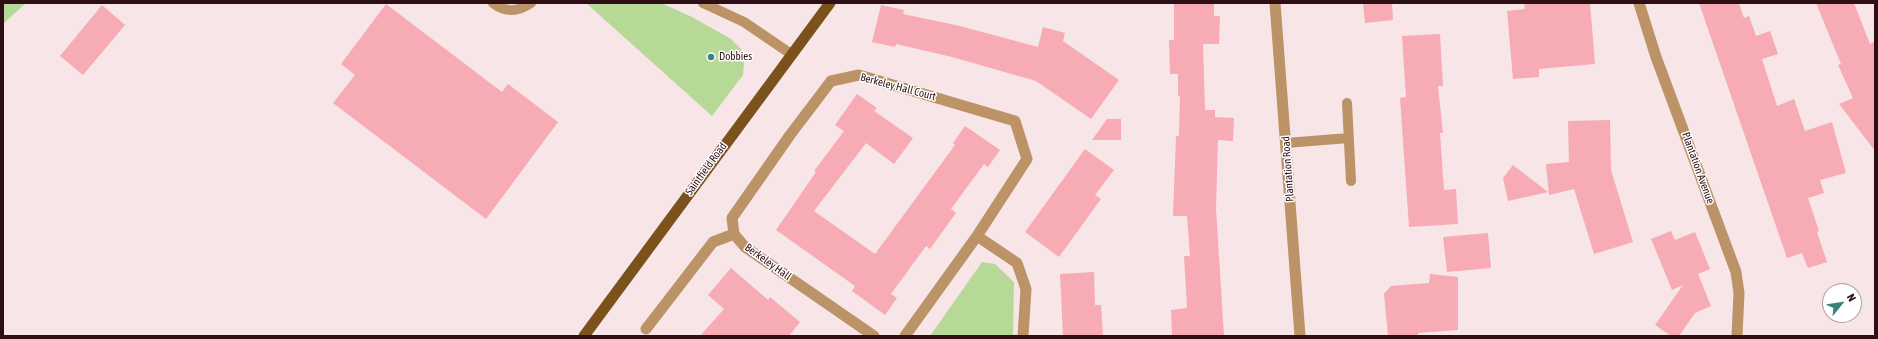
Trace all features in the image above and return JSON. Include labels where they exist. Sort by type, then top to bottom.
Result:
[{"type":"main road","name":"Saintfield Road","points":[[584,336],[830,3]]},
{"type":"street","name":"Plantation Road","points":[[1275,3],[1300,336]]},
{"type":"street","name":"Plantation Avenue","points":[[1639,3],[1656,56],[1736,272],[1739,293],[1737,336]]},
{"type":"street","name":"Berkeley Hall Court","points":[[734,234],[732,218],[790,135],[831,81],[859,75],[1015,121],[1027,159],[977,236],[905,336]]},
{"type":"street","points":[[646,329],[713,242],[734,234]]},
{"type":"street","name":"Berkeley Hall","points":[[734,234],[745,247],[874,336]]},
{"type":"street","points":[[977,236],[1017,263],[1026,288],[1023,336]]},
{"type":"lane","points":[[493,3],[502,10],[522,10],[531,3]]},
{"type":"lane","points":[[703,3],[744,22],[791,54]]},
{"type":"lane","points":[[1347,103],[1350,138],[1351,181]]},
{"type":"lane","points":[[1286,143],[1350,138]]},
{"type":"green space","points":[[3,3],[26,3],[3,24]]},
{"type":"green space","name":"Dobbies","points":[[586,3],[661,3],[692,17],[731,39],[741,49],[744,63],[743,75],[712,116]]},
{"type":"green space","points":[[982,262],[995,264],[1014,282],[1013,336],[930,336]]},
{"type":"building","points":[[1174,3],[1214,3],[1214,16],[1220,16],[1219,44],[1203,44],[1205,110],[1215,110],[1215,117],[1234,118],[1233,141],[1218,140],[1216,209],[1224,336],[1172,336],[1171,310],[1187,308],[1184,256],[1190,256],[1187,216],[1173,216],[1176,136],[1179,136],[1180,96],[1178,96],[1178,74],[1170,74],[1169,40],[1174,40]]},
{"type":"building","points":[[1363,3],[1392,3],[1393,20],[1365,23]]},
{"type":"building","points":[[1524,3],[1590,3],[1595,64],[1539,69],[1539,77],[1513,79],[1507,11],[1525,9]]},
{"type":"building","points":[[1699,3],[1739,3],[1744,18],[1749,16],[1756,36],[1770,31],[1778,54],[1762,59],[1777,106],[1794,99],[1805,131],[1832,122],[1846,173],[1820,180],[1824,193],[1808,198],[1827,262],[1808,268],[1802,253],[1787,258]]},
{"type":"building","points":[[1816,3],[1854,3],[1870,44],[1875,41],[1875,151],[1839,104],[1853,98],[1838,65],[1841,64]]},
{"type":"building","points":[[386,4],[502,92],[508,84],[558,122],[486,219],[333,103],[355,75],[341,64]]},
{"type":"building","points":[[102,5],[125,25],[83,75],[60,56]]},
{"type":"building","points":[[881,5],[904,10],[903,14],[960,26],[1038,47],[1043,27],[1065,33],[1063,41],[1119,80],[1091,119],[1036,81],[952,57],[896,44],[895,47],[872,42]]},
{"type":"building","points":[[1440,34],[1443,86],[1438,86],[1443,133],[1440,133],[1444,190],[1456,189],[1458,224],[1409,227],[1400,98],[1406,97],[1402,36]]},
{"type":"building","points":[[857,94],[877,108],[874,111],[913,138],[894,164],[866,143],[814,211],[875,254],[955,145],[953,143],[965,126],[1000,150],[988,167],[984,164],[951,209],[956,213],[930,249],[926,246],[891,294],[897,298],[885,315],[852,291],[855,286],[776,230],[816,172],[814,171],[844,131],[835,125]]},
{"type":"building","points":[[1107,119],[1121,119],[1121,140],[1092,140]]},
{"type":"building","points":[[1610,120],[1611,170],[1633,242],[1594,254],[1574,189],[1549,195],[1546,164],[1569,162],[1568,121]]},
{"type":"building","points":[[1085,149],[1114,170],[1095,195],[1101,199],[1059,257],[1025,232]]},
{"type":"building","points":[[1513,165],[1548,192],[1508,201],[1503,178]]},
{"type":"building","points":[[1671,231],[1675,240],[1695,232],[1710,269],[1698,274],[1711,306],[1695,313],[1679,336],[1671,336],[1655,325],[1683,285],[1672,290],[1651,239]]},
{"type":"building","points":[[1488,233],[1491,268],[1447,272],[1443,237]]},
{"type":"building","points":[[731,268],[768,300],[770,297],[800,322],[789,336],[700,336],[724,309],[708,295]]},
{"type":"building","points":[[1094,272],[1095,305],[1101,305],[1103,336],[1063,336],[1060,274]]},
{"type":"building","points":[[1430,274],[1458,277],[1458,330],[1418,333],[1418,336],[1388,336],[1384,294],[1391,286],[1429,283]]},
{"type":"place","name":"Dobbies","points":[[711,57]]}]
